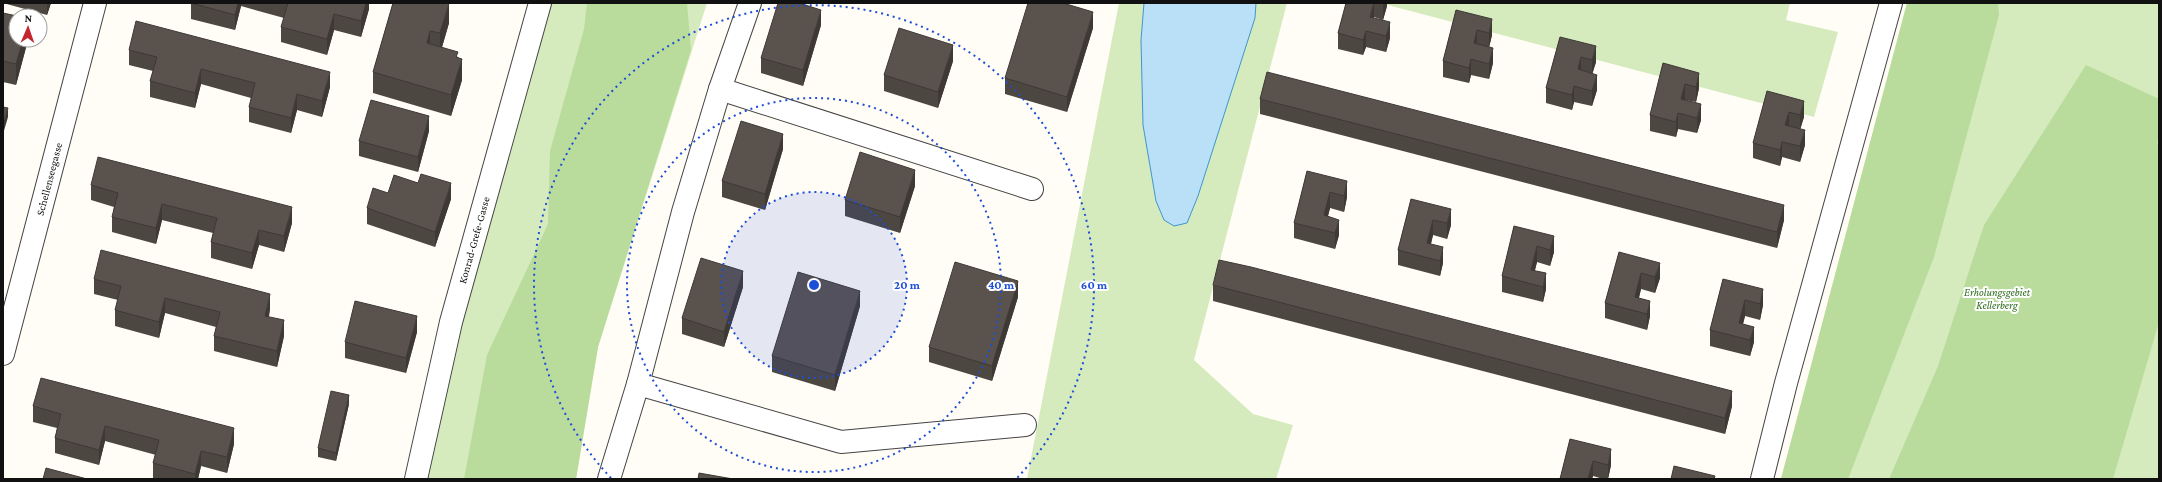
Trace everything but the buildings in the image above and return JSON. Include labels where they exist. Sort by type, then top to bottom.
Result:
[{"type":"street","name":"Schellenseegasse","points":[[3,354],[95,3]]},
{"type":"street","name":"Konrad-Grefe-Gasse","points":[[416,479],[450,322],[540,3]]},
{"type":"street","points":[[609,479],[638,384],[683,212],[720,89],[750,3]]},
{"type":"street","points":[[1762,479],[1786,383],[1891,3]]},
{"type":"street","points":[[720,89],[1032,189]]},
{"type":"street","points":[[638,384],[841,442],[1025,426]]},
{"type":"green space","points":[[552,3],[707,3],[598,347],[576,479],[426,479],[471,274]]},
{"type":"green space","points":[[587,3],[687,3],[691,50],[598,347],[576,479],[464,479],[487,355],[548,224],[550,151],[584,29]]},
{"type":"green space","points":[[1119,3],[1287,3],[1194,360],[1253,414],[1293,425],[1276,479],[1027,479]]},
{"type":"green space","points":[[1380,3],[1790,3],[1786,20],[1838,32],[1814,117]]},
{"type":"green space","name":"Erholungsgebiet Kellerberg","points":[[1907,3],[2159,3],[2159,479],[1781,479]]},
{"type":"green space","points":[[1907,3],[1998,3],[1999,15],[1934,257],[1848,479],[1781,479]]},
{"type":"green space","points":[[2086,65],[2159,99],[2159,133],[2157,144],[2159,145],[2159,322],[2113,479],[1889,479],[1938,366],[1984,225]]},
{"type":"water","points":[[1144,3],[1256,3],[1255,18],[1198,196],[1187,223],[1174,226],[1164,220],[1156,201],[1143,125],[1141,40]]}]
